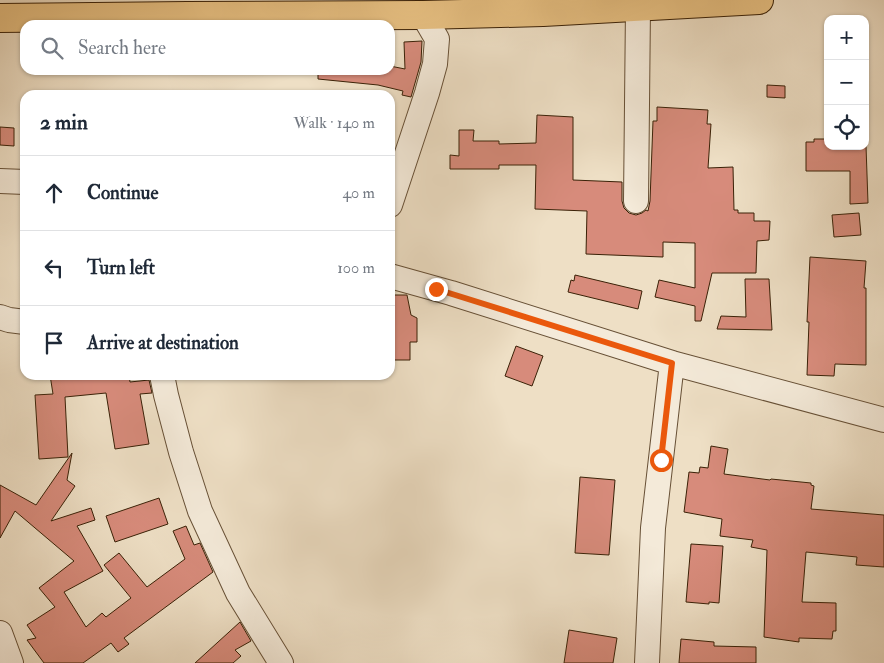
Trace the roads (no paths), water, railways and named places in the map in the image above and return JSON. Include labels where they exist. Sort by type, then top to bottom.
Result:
[{"type":"main road","points":[[18,12],[423,15],[543,12],[744,0]]},
{"type":"street","points":[[636,201],[638,7]]},
{"type":"street","points":[[395,189],[435,64],[437,39],[423,15]]},
{"type":"street","points":[[0,180],[20,182]]},
{"type":"street","points":[[395,277],[451,293],[672,363],[884,420]]},
{"type":"street","points":[[0,317],[20,321]]},
{"type":"street","points":[[647,663],[654,528],[672,363]]},
{"type":"street","points":[[163,380],[181,452],[200,511],[238,593],[281,663]]},
{"type":"street","points":[[0,633],[11,663]]}]
